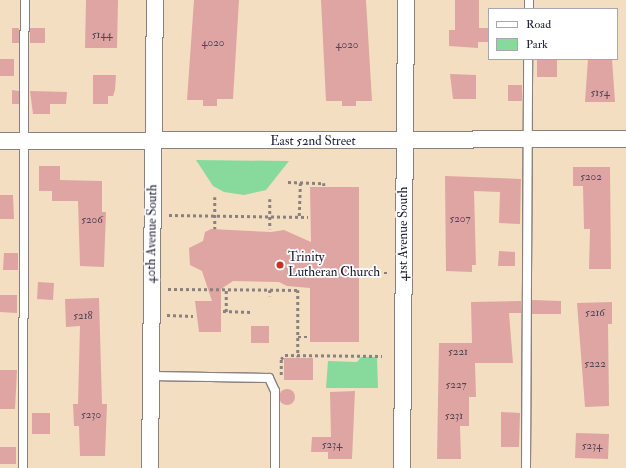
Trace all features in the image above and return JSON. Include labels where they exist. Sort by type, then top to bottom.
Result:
[{"type":"street","name":"40th Avenue South","points":[[150,468],[155,0]]},
{"type":"street","name":"41st Avenue South","points":[[402,468],[406,0]]},
{"type":"street","name":"East 52nd Street","points":[[0,141],[626,139]]},
{"type":"lane","points":[[23,468],[25,0]]},
{"type":"lane","points":[[526,468],[528,60]]},
{"type":"lane","points":[[150,376],[269,378],[275,391],[275,468]]},
{"type":"path","points":[[288,182],[324,183],[324,186]]},
{"type":"path","points":[[299,216],[300,183]]},
{"type":"path","points":[[215,197],[215,228]]},
{"type":"path","points":[[270,198],[270,228]]},
{"type":"path","points":[[152,215],[308,217]]},
{"type":"path","points":[[360,273],[403,273]]},
{"type":"path","points":[[151,289],[298,290],[298,356]]},
{"type":"path","points":[[226,289],[225,312],[251,312]]},
{"type":"path","points":[[270,290],[270,296]]},
{"type":"path","points":[[151,315],[192,316]]},
{"type":"path","points":[[298,337],[309,337]]},
{"type":"path","points":[[281,380],[282,356],[382,356]]},
{"type":"green space","points":[[196,160],[289,161],[266,190],[244,195],[224,192],[213,186]]},
{"type":"green space","points":[[361,357],[377,357],[378,388],[326,388],[328,361],[357,362]]},
{"type":"building","points":[[86,0],[118,0],[117,48],[85,48]]},
{"type":"building","points":[[194,0],[239,0],[233,99],[217,99],[217,106],[203,106],[203,100],[187,100]]},
{"type":"building","points":[[321,0],[366,0],[372,101],[356,101],[356,106],[342,106],[342,101],[326,101]]},
{"type":"building","points":[[455,0],[479,0],[479,28],[488,28],[488,42],[478,42],[478,48],[449,46],[449,30],[455,30]]},
{"type":"building","points":[[12,28],[19,28],[19,43],[12,43]]},
{"type":"building","points":[[30,28],[45,28],[45,43],[30,43]]},
{"type":"building","points":[[0,59],[14,59],[14,76],[0,76]]},
{"type":"building","points":[[537,60],[557,60],[557,77],[537,77]]},
{"type":"building","points":[[588,60],[612,60],[615,102],[585,102]]},
{"type":"building","points":[[450,74],[476,75],[476,99],[453,99]]},
{"type":"building","points":[[93,75],[116,75],[115,90],[113,96],[108,96],[108,104],[93,104]]},
{"type":"building","points":[[508,85],[522,85],[522,101],[508,101]]},
{"type":"building","points":[[12,90],[19,91],[19,104],[12,104]]},
{"type":"building","points":[[30,91],[67,92],[66,104],[50,104],[50,114],[33,114]]},
{"type":"building","points":[[39,166],[60,166],[60,180],[102,181],[102,212],[106,212],[104,267],[80,266],[78,201],[52,201],[52,191],[39,191]]},
{"type":"building","points":[[573,167],[610,167],[611,269],[589,269],[590,229],[584,229],[583,186],[573,186]]},
{"type":"building","points":[[445,176],[521,179],[520,224],[499,223],[500,192],[474,191],[476,265],[472,265],[472,272],[446,271]]},
{"type":"building","name":"Trinity Lutheran Church","points":[[310,187],[359,187],[359,342],[310,342],[310,288],[287,286],[279,282],[233,281],[221,289],[221,332],[199,332],[195,301],[212,301],[202,271],[190,265],[189,248],[203,241],[205,232],[211,229],[271,232],[284,230],[311,242]]},
{"type":"building","points":[[0,195],[13,195],[14,219],[0,219]]},
{"type":"building","points":[[499,251],[515,252],[515,266],[498,266]]},
{"type":"building","points":[[4,253],[18,253],[18,270],[3,270]]},
{"type":"building","points":[[38,282],[54,283],[53,300],[37,299]]},
{"type":"building","points":[[0,295],[17,295],[17,313],[0,312]]},
{"type":"building","points":[[99,298],[102,404],[107,404],[105,456],[80,456],[79,426],[74,426],[73,404],[78,404],[80,326],[66,327],[65,299]]},
{"type":"building","points":[[532,300],[561,301],[561,314],[532,314]]},
{"type":"building","points":[[521,301],[521,313],[509,313],[513,363],[475,363],[476,397],[469,397],[469,426],[460,426],[461,459],[437,459],[439,343],[472,343],[471,302]]},
{"type":"building","points":[[612,302],[612,324],[608,324],[609,406],[585,407],[577,303]]},
{"type":"building","points":[[251,326],[269,326],[269,343],[251,343]]},
{"type":"building","points":[[284,358],[313,358],[313,380],[284,380]]},
{"type":"building","points":[[0,370],[17,370],[15,409],[0,409]]},
{"type":"building","points":[[287,389],[293,391],[295,397],[293,403],[287,405],[281,403],[279,397],[281,391]]},
{"type":"building","points":[[355,391],[352,459],[328,459],[328,452],[311,452],[312,437],[331,437],[330,392]]},
{"type":"building","points":[[501,412],[520,413],[519,447],[501,447]]},
{"type":"building","points":[[32,413],[50,413],[50,434],[32,434]]},
{"type":"building","points":[[576,433],[609,434],[608,459],[575,458]]},
{"type":"building","points":[[0,447],[16,447],[16,464],[0,464]]},
{"type":"place","name":"Trinity Lutheran Church","points":[[280,265]]}]
